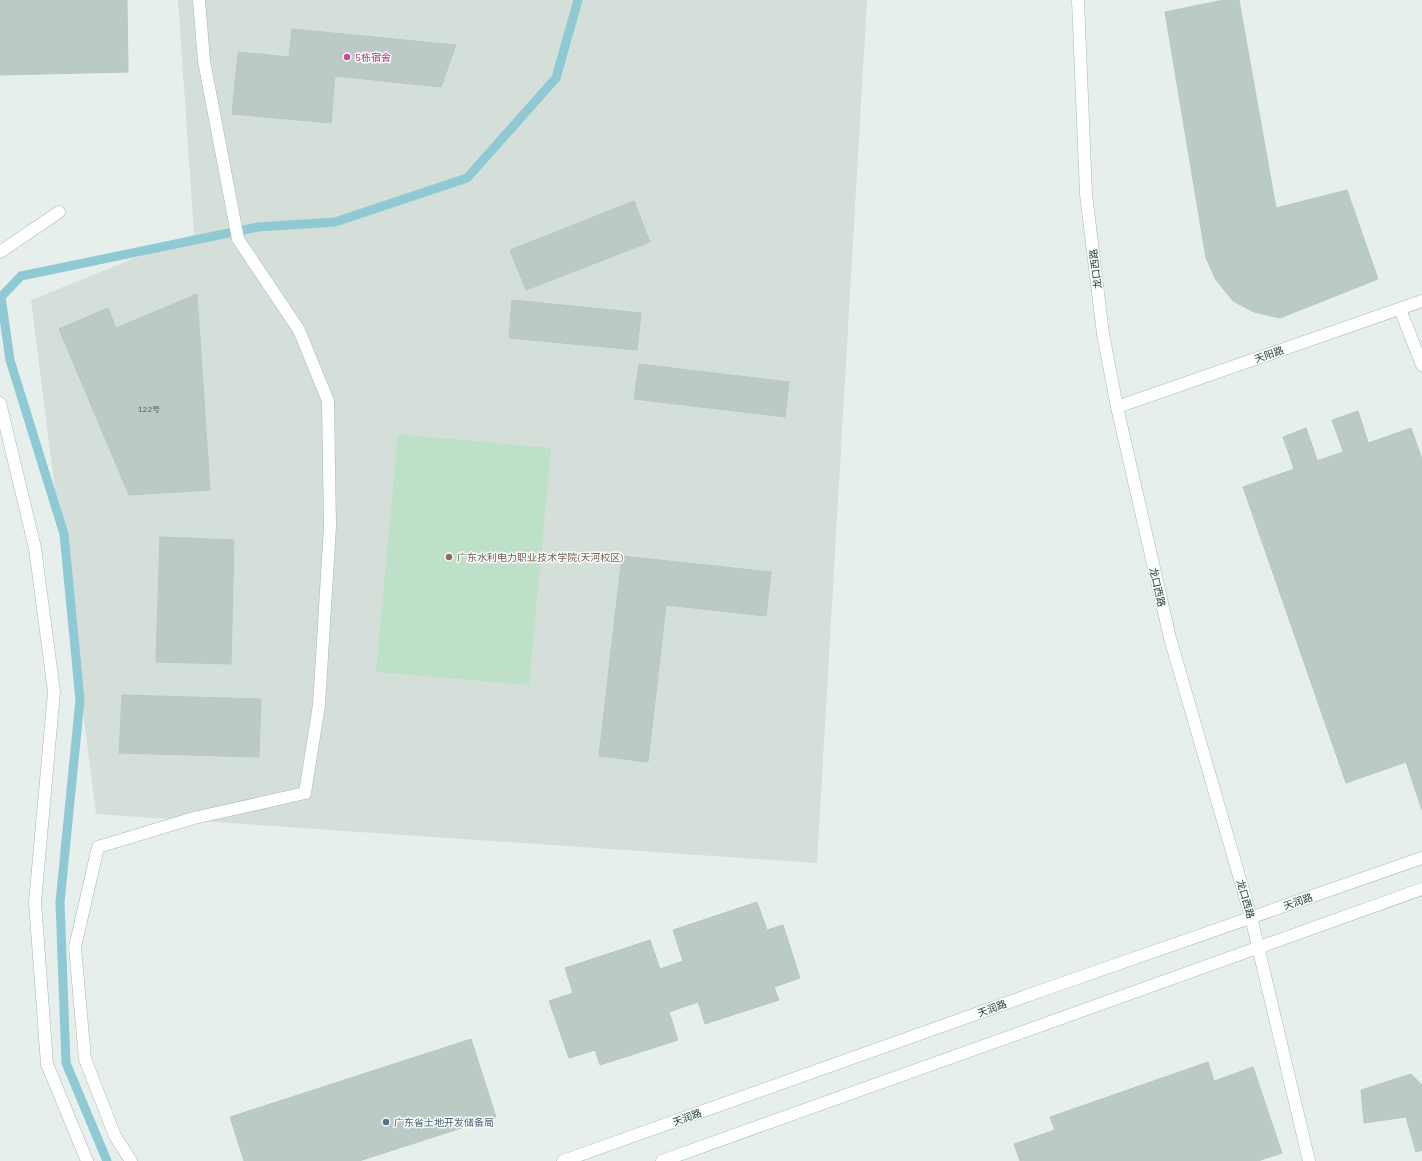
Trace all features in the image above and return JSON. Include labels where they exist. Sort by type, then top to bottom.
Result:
[{"type":"street","points":[[131,1161],[115,1136],[85,1059],[75,947],[98,847],[194,818],[305,793],[318,705],[329,542],[328,401],[299,330],[238,239],[204,61],[199,0]]},
{"type":"street","name":"龙口西路","points":[[1078,0],[1086,194],[1103,334],[1117,407],[1170,638],[1259,947],[1309,1161]]},
{"type":"street","points":[[0,252],[59,212]]},
{"type":"street","name":"天阳路","points":[[1117,407],[1422,301]]},
{"type":"street","points":[[1400,309],[1422,365]]},
{"type":"street","points":[[0,403],[35,548],[54,692],[35,902],[47,1064],[87,1161]]},
{"type":"street","name":"天润路","points":[[563,1161],[1251,917],[1422,858]]},
{"type":"street","points":[[662,1161],[1422,889]]},
{"type":"shaded area","name":"广东水利电力职业技术学院(天河校区)","points":[[178,0],[867,0],[817,863],[96,814],[31,300],[194,234]]},
{"type":"green space","points":[[398,434],[551,448],[529,685],[376,672]]},
{"type":"building","points":[[0,0],[127,0],[128,72],[0,75]]},
{"type":"building","points":[[1224,0],[1239,0],[1276,208],[1347,190],[1378,279],[1280,318],[1254,312],[1233,301],[1216,280],[1206,258],[1165,12]]},
{"type":"building","points":[[292,29],[456,45],[441,87],[335,76],[331,123],[232,114],[238,52],[289,57]]},
{"type":"building","points":[[1252,168],[1261,223],[1273,223],[1347,200],[1373,274],[1280,309],[1216,268],[1200,179]]},
{"type":"building","points":[[634,201],[650,242],[526,290],[510,250]]},
{"type":"building","points":[[197,294],[210,490],[129,495],[59,329],[108,308],[116,328]]},
{"type":"building","points":[[512,300],[641,313],[637,350],[509,338]]},
{"type":"building","points":[[639,364],[789,382],[785,417],[634,399]]},
{"type":"building","points":[[1358,411],[1369,445],[1406,432],[1418,465],[1388,476],[1392,488],[1422,478],[1422,517],[1397,526],[1412,567],[1383,577],[1367,532],[1349,538],[1364,580],[1339,590],[1323,545],[1280,560],[1271,533],[1301,522],[1295,505],[1268,514],[1258,487],[1296,474],[1283,437],[1306,428],[1322,474],[1348,465],[1332,420]]},
{"type":"building","points":[[1411,428],[1422,459],[1422,810],[1406,762],[1346,783],[1243,487]]},
{"type":"building","points":[[160,537],[234,540],[231,664],[156,662]]},
{"type":"building","points":[[622,556],[771,572],[766,616],[666,605],[648,762],[599,756]]},
{"type":"building","points":[[122,695],[261,699],[259,757],[119,753]]},
{"type":"building","points":[[757,902],[767,930],[783,925],[800,978],[774,987],[779,1000],[705,1024],[698,1002],[669,1012],[678,1040],[600,1065],[595,1050],[569,1058],[549,1001],[573,993],[565,968],[650,940],[660,969],[683,961],[673,930]]},
{"type":"building","points":[[471,1039],[496,1117],[359,1161],[244,1161],[230,1117]]},
{"type":"building","points":[[1208,1062],[1214,1081],[1253,1067],[1282,1153],[1258,1161],[1020,1161],[1014,1144],[1055,1130],[1050,1117]]},
{"type":"building","points":[[1411,1074],[1422,1085],[1422,1150],[1416,1152],[1406,1117],[1364,1123],[1361,1090]]},
{"type":"waterway","points":[[107,1161],[66,1063],[60,902],[80,700],[64,534],[10,360],[1,297],[21,276],[258,227],[335,222],[467,178],[556,78],[578,0]]},
{"type":"place","name":"5栋宿舍","points":[[347,57]]},
{"type":"place","name":"广东水利电力职业技术学院(天河校区)","points":[[449,557]]},
{"type":"place","name":"广东省土地开发储备局","points":[[386,1122]]}]
